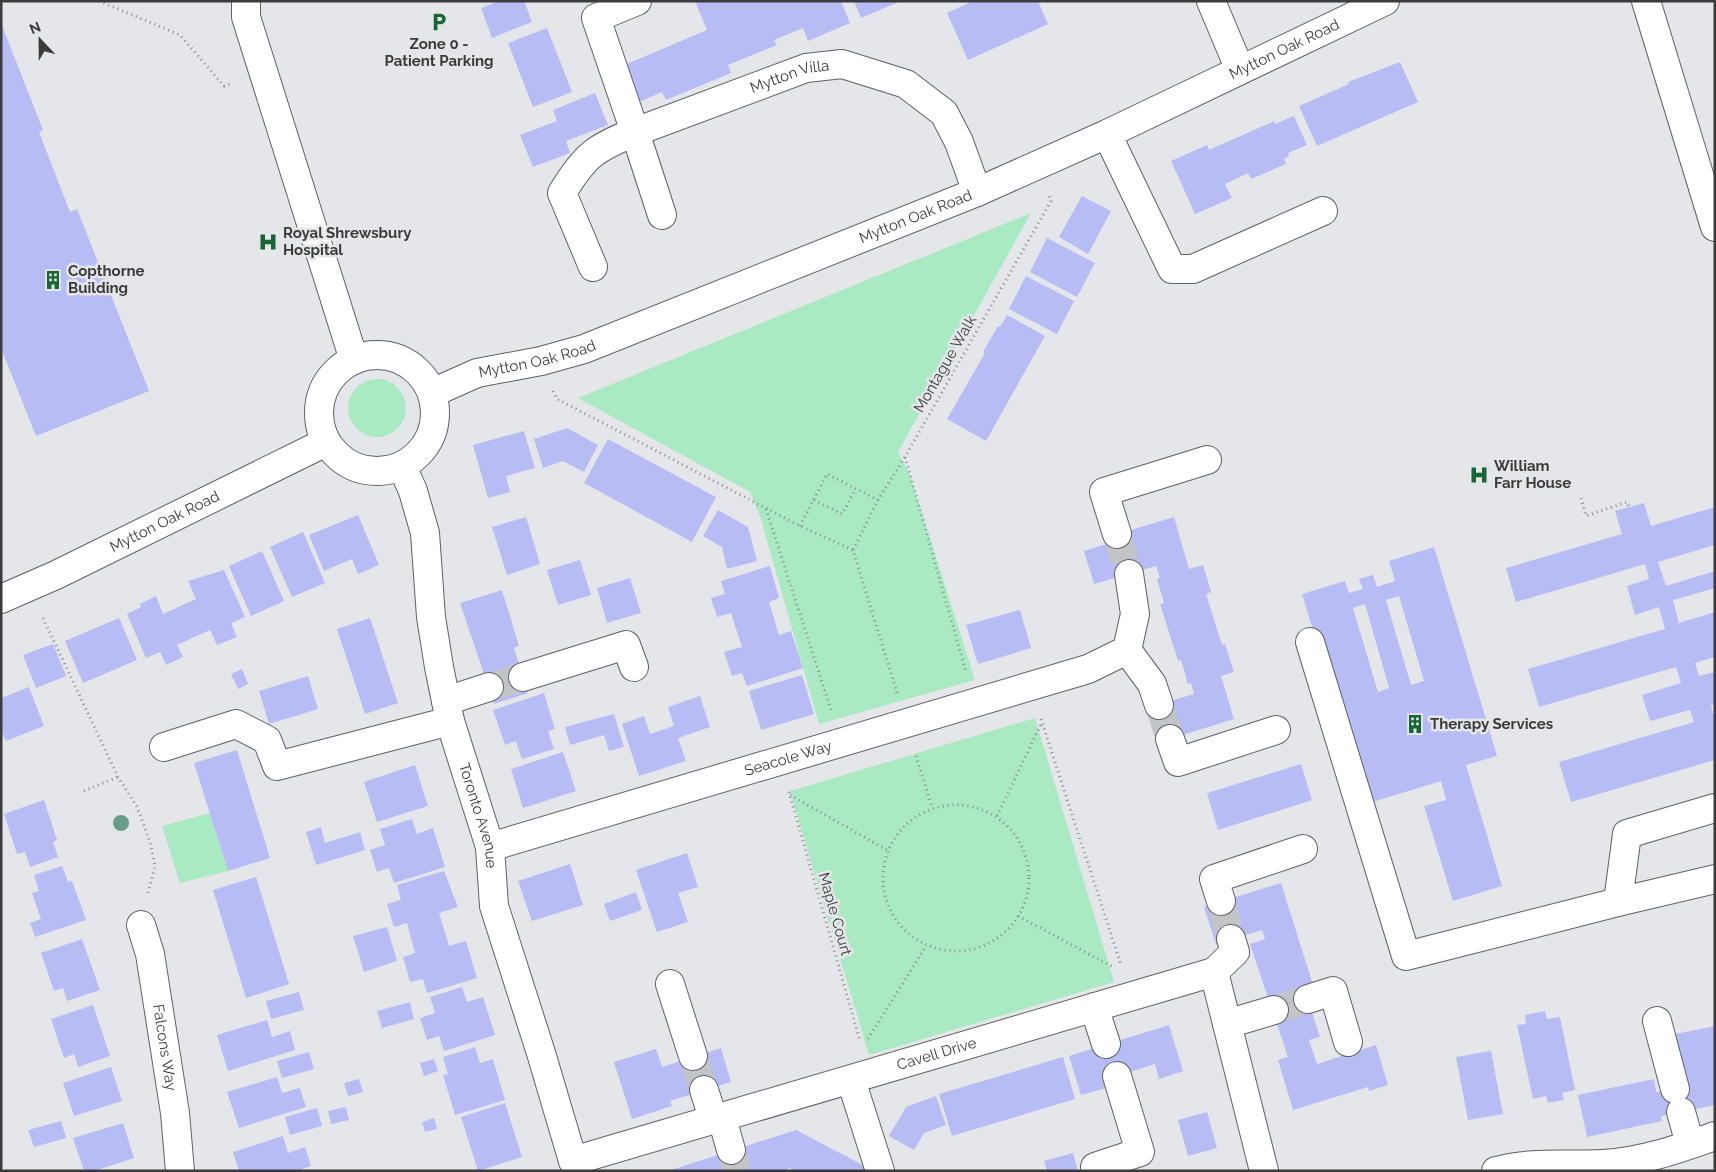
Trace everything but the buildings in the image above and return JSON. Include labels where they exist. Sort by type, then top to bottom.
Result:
[{"type":"street","points":[[246,1],[246,17],[354,360]]},
{"type":"street","points":[[637,1],[596,18],[662,215]]},
{"type":"street","points":[[1211,1],[1240,70]]},
{"type":"street","name":"Mytton Oak Road","points":[[432,393],[477,373],[541,361],[584,349],[977,192],[1107,134],[1385,1]]},
{"type":"street","points":[[1646,1],[1715,227]]},
{"type":"street","name":"Mytton Villa","points":[[592,267],[562,193],[579,165],[604,144],[806,68],[842,64],[906,84],[944,113],[959,142],[977,192]]},
{"type":"street","points":[[1107,134],[1172,269],[1193,269],[1323,211]]},
{"type":"street","points":[[370,355],[400,360],[414,368],[425,380],[432,393],[436,410],[434,427],[427,443],[416,456],[402,466],[385,471],[368,471],[337,455],[326,442],[320,423],[319,404],[326,386],[338,370],[354,360],[370,355]]},
{"type":"street","name":"Mytton Oak Road","points":[[1,599],[83,562],[326,442]]},
{"type":"street","points":[[1117,534],[1104,492],[1207,460]]},
{"type":"street","name":"Toronto Avenue","points":[[402,466],[413,491],[425,533],[431,618],[448,711],[490,847],[494,906],[541,1053],[569,1166]]},
{"type":"street","points":[[1129,574],[1135,614],[1128,650],[1152,684],[1159,705]]},
{"type":"street","points":[[1310,642],[1406,956],[1715,879]]},
{"type":"street","points":[[523,677],[626,645],[634,667]]},
{"type":"street","name":"Seacole Way","points":[[490,847],[1088,670],[1128,650]]},
{"type":"street","points":[[164,748],[236,724],[267,740],[277,766],[448,711],[489,687]]},
{"type":"street","points":[[1170,739],[1178,762],[1276,730]]},
{"type":"street","points":[[1618,902],[1627,834],[1715,808]]},
{"type":"street","points":[[1221,901],[1214,879],[1303,849]]},
{"type":"street","name":"Falcons Way","points":[[141,925],[150,954],[175,1112],[180,1171]]},
{"type":"street","points":[[1231,940],[1235,952],[1214,972],[1264,1171]]},
{"type":"street","name":"Cavell Drive","points":[[569,1166],[1094,1007],[1127,984],[1214,972]]},
{"type":"street","points":[[670,984],[694,1056]]},
{"type":"street","points":[[1308,999],[1333,991],[1348,1042]]},
{"type":"street","points":[[1094,1007],[1106,1044]]},
{"type":"street","points":[[1227,1024],[1274,1010]]},
{"type":"street","points":[[1496,1171],[1552,1163],[1603,1164],[1646,1159],[1702,1140],[1678,1100],[1657,1021]]},
{"type":"street","points":[[1095,1167],[1140,1152],[1117,1076]]},
{"type":"street","points":[[860,1077],[880,1171]]},
{"type":"street","points":[[704,1090],[731,1150]]},
{"type":"path","points":[[99,1],[180,35],[224,86],[264,72]]},
{"type":"path","name":"Montague Walk","points":[[853,550],[878,500],[905,457],[1051,201],[1046,188]]},
{"type":"path","points":[[552,388],[557,399],[800,526],[853,550],[932,807]]},
{"type":"path","points":[[905,457],[968,680]]},
{"type":"path","points":[[800,526],[827,474],[878,500]]},
{"type":"path","points":[[814,500],[842,514],[856,489]]},
{"type":"path","points":[[1581,498],[1586,516],[1627,502],[1629,507]]},
{"type":"path","points":[[766,508],[832,713]]},
{"type":"path","points":[[41,613],[118,777],[137,807],[150,842],[155,866],[141,925]]},
{"type":"path","points":[[1032,687],[1127,984]]},
{"type":"path","points":[[997,816],[1042,722]]},
{"type":"path","name":"Maple Court","points":[[779,761],[862,1048],[860,1077]]},
{"type":"path","points":[[84,791],[118,777]]},
{"type":"path","points":[[789,794],[887,850]]},
{"type":"path","points":[[970,805],[997,816],[1022,843],[1029,868],[1029,888],[1018,916],[1011,927],[990,943],[961,952],[926,946],[899,926],[886,903],[882,879],[887,850],[902,827],[932,807],[970,805]]},
{"type":"path","points":[[1018,916],[1127,984]]},
{"type":"path","points":[[862,1048],[926,946]]},
{"type":"green space","points":[[1031,213],[898,452],[910,475],[975,680],[819,724],[760,516],[750,492],[578,398]]},
{"type":"green space","points":[[377,379],[393,384],[401,392],[406,408],[401,424],[393,432],[377,437],[361,432],[353,424],[348,408],[353,392],[361,384]]},
{"type":"green space","points":[[1035,718],[1114,982],[869,1055],[790,791]]},
{"type":"green space","points":[[210,813],[228,871],[180,883],[162,826]]},
{"type":"tunnel","points":[[1117,534],[1129,574]]},
{"type":"tunnel","points":[[489,687],[523,677]]},
{"type":"tunnel","points":[[1159,705],[1170,739]]},
{"type":"tunnel","points":[[1221,901],[1231,939]]},
{"type":"tunnel","points":[[1274,1010],[1308,999]]},
{"type":"tunnel","points":[[693,1056],[704,1090]]},
{"type":"tunnel","points":[[731,1150],[738,1171]]},
{"type":"place","name":"Zone 0 - Patient Parking","points":[[439,22]]},
{"type":"place","name":"Royal Shrewsbury Hospital","points":[[268,242]]},
{"type":"place","name":"Copthorne Building","points":[[53,280]]},
{"type":"place","name":"William Farr House","points":[[1479,475]]},
{"type":"place","name":"Therapy Services","points":[[1415,724]]}]
